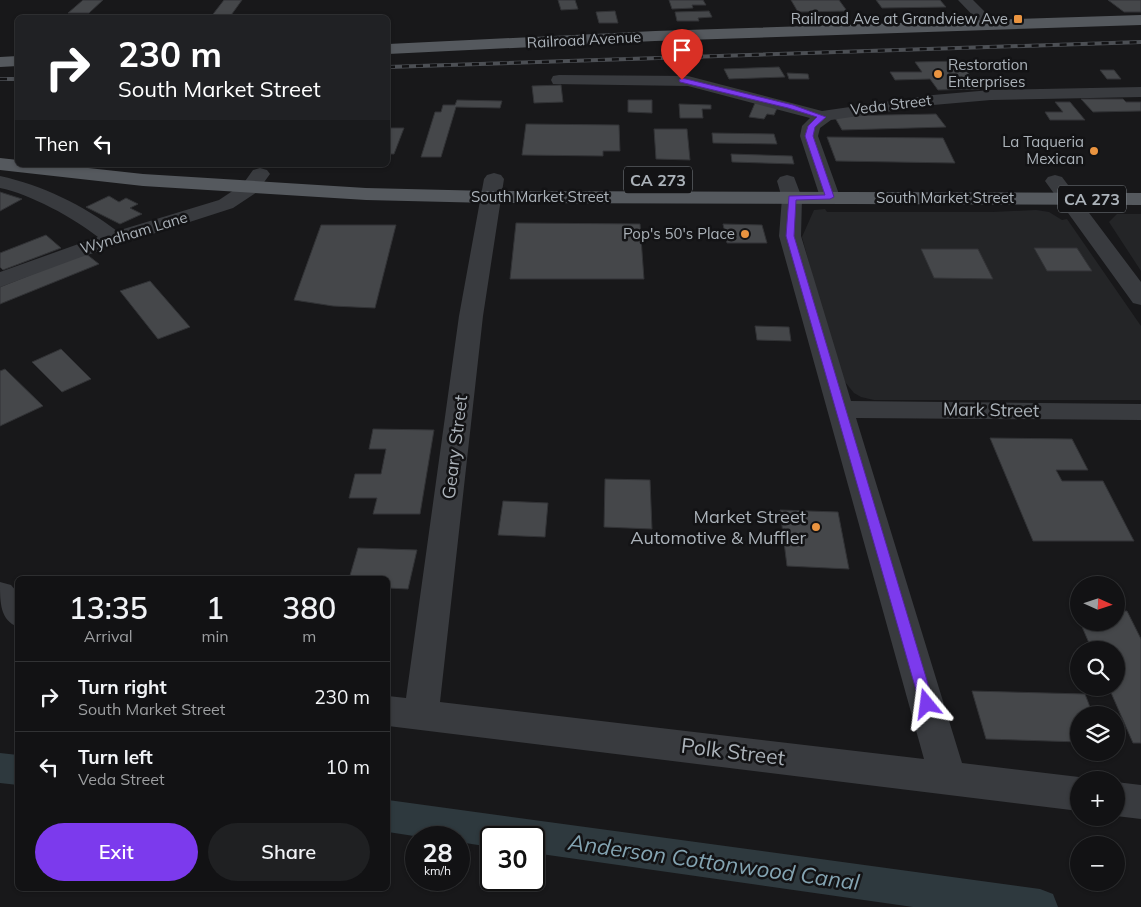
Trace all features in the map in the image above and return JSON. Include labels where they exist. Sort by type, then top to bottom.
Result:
[{"type":"main road","name":"Railroad Avenue","points":[[390,49],[655,36],[1141,20]]},
{"type":"main road","points":[[0,62],[15,61]]},
{"type":"main road","points":[[0,150],[15,152]]},
{"type":"main road","name":"South Market Street","points":[[0,164],[15,166]]},
{"type":"main road","name":"South Market Street","points":[[27,167],[142,180],[255,181]]},
{"type":"main road","name":"South Market Street","points":[[146,167],[366,194],[492,188],[827,189],[1056,181],[1141,181]]},
{"type":"main road","name":"South Market Street","points":[[827,189],[1141,199]]},
{"type":"street","points":[[965,0],[989,24]]},
{"type":"street","points":[[559,80],[688,81],[808,111],[822,117],[811,126],[809,136],[827,189]]},
{"type":"street","name":"Veda Street","points":[[822,117],[846,111],[981,96],[1141,92]]},
{"type":"street","name":"Wyndham Lane","points":[[0,280],[112,238],[226,204],[255,181]]},
{"type":"street","points":[[1056,181],[1141,298]]},
{"type":"street","points":[[0,182],[19,186],[88,219],[112,238]]},
{"type":"street","name":"Geary Street","points":[[404,713],[492,188]]},
{"type":"street","points":[[790,189],[790,236],[948,778]]},
{"type":"street","name":"Mark Street","points":[[841,409],[1141,412]]},
{"type":"street","points":[[0,594],[15,612]]},
{"type":"street","name":"Polk Street","points":[[404,713],[1070,793]]},
{"type":"street","points":[[1125,800],[1141,802]]},
{"type":"shaded area","points":[[825,209],[827,212],[993,212],[1036,210],[1049,212],[1062,220],[1067,219],[1141,326],[1141,400],[874,400],[854,393],[845,382],[831,344],[802,237],[814,210]]},
{"type":"shaded area","points":[[1117,214],[1141,214],[1141,271],[1109,222]]},
{"type":"building","points":[[83,0],[103,0],[89,13],[68,13]]},
{"type":"building","points":[[224,0],[242,0],[231,15],[212,15]]},
{"type":"building","points":[[558,0],[575,0],[578,9],[561,10]]},
{"type":"building","points":[[669,0],[703,0],[706,5],[692,5],[693,8],[672,9]]},
{"type":"building","points":[[791,0],[839,0],[847,11],[798,12]]},
{"type":"building","points":[[876,0],[940,0],[946,7],[882,8]]},
{"type":"building","points":[[1108,0],[1141,0],[1141,12],[1124,12]]},
{"type":"building","points":[[615,11],[618,23],[599,23],[596,12]]},
{"type":"building","points":[[709,11],[712,17],[698,18],[699,21],[677,21],[675,12]]},
{"type":"building","points":[[959,61],[980,89],[938,90],[930,79],[895,80],[890,72],[922,72],[915,62]]},
{"type":"building","points":[[779,67],[785,77],[729,79],[724,69]]},
{"type":"building","points":[[1100,70],[1114,70],[1121,79],[1107,79]]},
{"type":"building","points":[[787,73],[808,74],[809,79],[789,79]]},
{"type":"building","points":[[561,85],[563,102],[534,103],[532,86]]},
{"type":"building","points":[[1081,99],[1123,99],[1126,102],[1141,102],[1141,111],[1093,112]]},
{"type":"building","points":[[457,100],[502,101],[500,108],[456,107],[441,157],[421,157],[435,112],[441,112],[443,105],[455,105]]},
{"type":"building","points":[[628,100],[652,100],[652,113],[628,112]]},
{"type":"building","points":[[1055,102],[1070,102],[1085,120],[1050,120],[1045,112],[1063,112]]},
{"type":"building","points":[[755,103],[778,106],[774,115],[767,114],[764,119],[749,117]]},
{"type":"building","points":[[679,104],[711,105],[711,109],[702,109],[703,118],[680,118]]},
{"type":"building","points":[[936,114],[946,127],[842,130],[834,116]]},
{"type":"building","points":[[526,124],[619,125],[620,151],[603,151],[603,156],[522,155]]},
{"type":"building","points":[[390,128],[404,128],[394,154],[390,154]]},
{"type":"building","points":[[654,129],[687,129],[690,160],[656,159]]},
{"type":"building","points":[[712,133],[774,134],[777,144],[713,143]]},
{"type":"building","points":[[827,137],[943,138],[955,163],[836,161]]},
{"type":"building","points":[[731,154],[792,156],[794,164],[732,162]]},
{"type":"building","points":[[0,192],[22,199],[0,211]]},
{"type":"building","points":[[109,196],[119,202],[126,198],[138,204],[130,208],[142,214],[120,224],[86,207]]},
{"type":"building","points":[[516,223],[640,224],[644,279],[510,279]]},
{"type":"building","name":"Pop's 50's Place","points":[[723,224],[762,225],[767,243],[727,243]]},
{"type":"building","points":[[321,225],[396,225],[375,308],[333,306],[294,300]]},
{"type":"building","points":[[46,235],[61,248],[3,270],[0,267],[0,253]]},
{"type":"building","points":[[1034,248],[1077,248],[1092,271],[1047,271]]},
{"type":"building","points":[[921,249],[978,249],[993,279],[934,278]]},
{"type":"building","points":[[85,253],[99,264],[0,304],[0,287]]},
{"type":"building","points":[[150,281],[190,327],[158,339],[120,291]]},
{"type":"building","points":[[755,326],[789,327],[791,341],[757,340]]},
{"type":"building","points":[[61,349],[91,379],[62,392],[32,362]]},
{"type":"building","points":[[5,369],[43,406],[0,426],[0,371]]},
{"type":"building","points":[[373,429],[434,430],[420,514],[373,514],[377,498],[349,498],[355,474],[381,474],[386,449],[369,449]]},
{"type":"building","points":[[990,438],[1072,439],[1088,470],[1056,470],[1062,481],[1103,481],[1134,541],[1033,541]]},
{"type":"building","points":[[605,479],[650,480],[652,529],[604,527]]},
{"type":"building","points":[[503,501],[548,503],[545,537],[498,535]]},
{"type":"building","points":[[780,510],[838,512],[849,569],[787,566]]},
{"type":"building","points":[[358,548],[417,550],[408,589],[390,588],[390,576],[350,576]]},
{"type":"building","points":[[1125,611],[1127,611],[1141,639],[1141,743],[1133,743],[1125,725],[1125,706],[1117,706],[1112,696],[1125,696],[1125,641],[1088,641],[1084,631],[1125,631]]},
{"type":"building","points":[[972,691],[1070,694],[1070,696],[1086,696],[1090,706],[1070,706],[1070,742],[986,739]]},
{"type":"waterway","name":"Anderson Cottonwood Canal","points":[[0,768],[15,770]]},
{"type":"waterway","name":"Anderson Cottonwood Canal","points":[[390,816],[1040,907]]},
{"type":"railway","points":[[390,67],[1141,42]]},
{"type":"railway","points":[[0,79],[15,79]]},
{"type":"place","name":"Railroad Ave at Grandview Ave","points":[[1018,19]]},
{"type":"place","name":"Restoration Enterprises","points":[[938,74]]},
{"type":"place","name":"La Taqueria Mexican","points":[[1094,151]]},
{"type":"place","name":"Pop's 50's Place","points":[[745,234]]},
{"type":"place","name":"Market Street Automotive & Muffler","points":[[816,527]]},
{"type":"route","points":[[682,80],[808,111],[822,117],[811,126],[809,136],[830,197],[792,198],[790,236],[927,704]]}]
